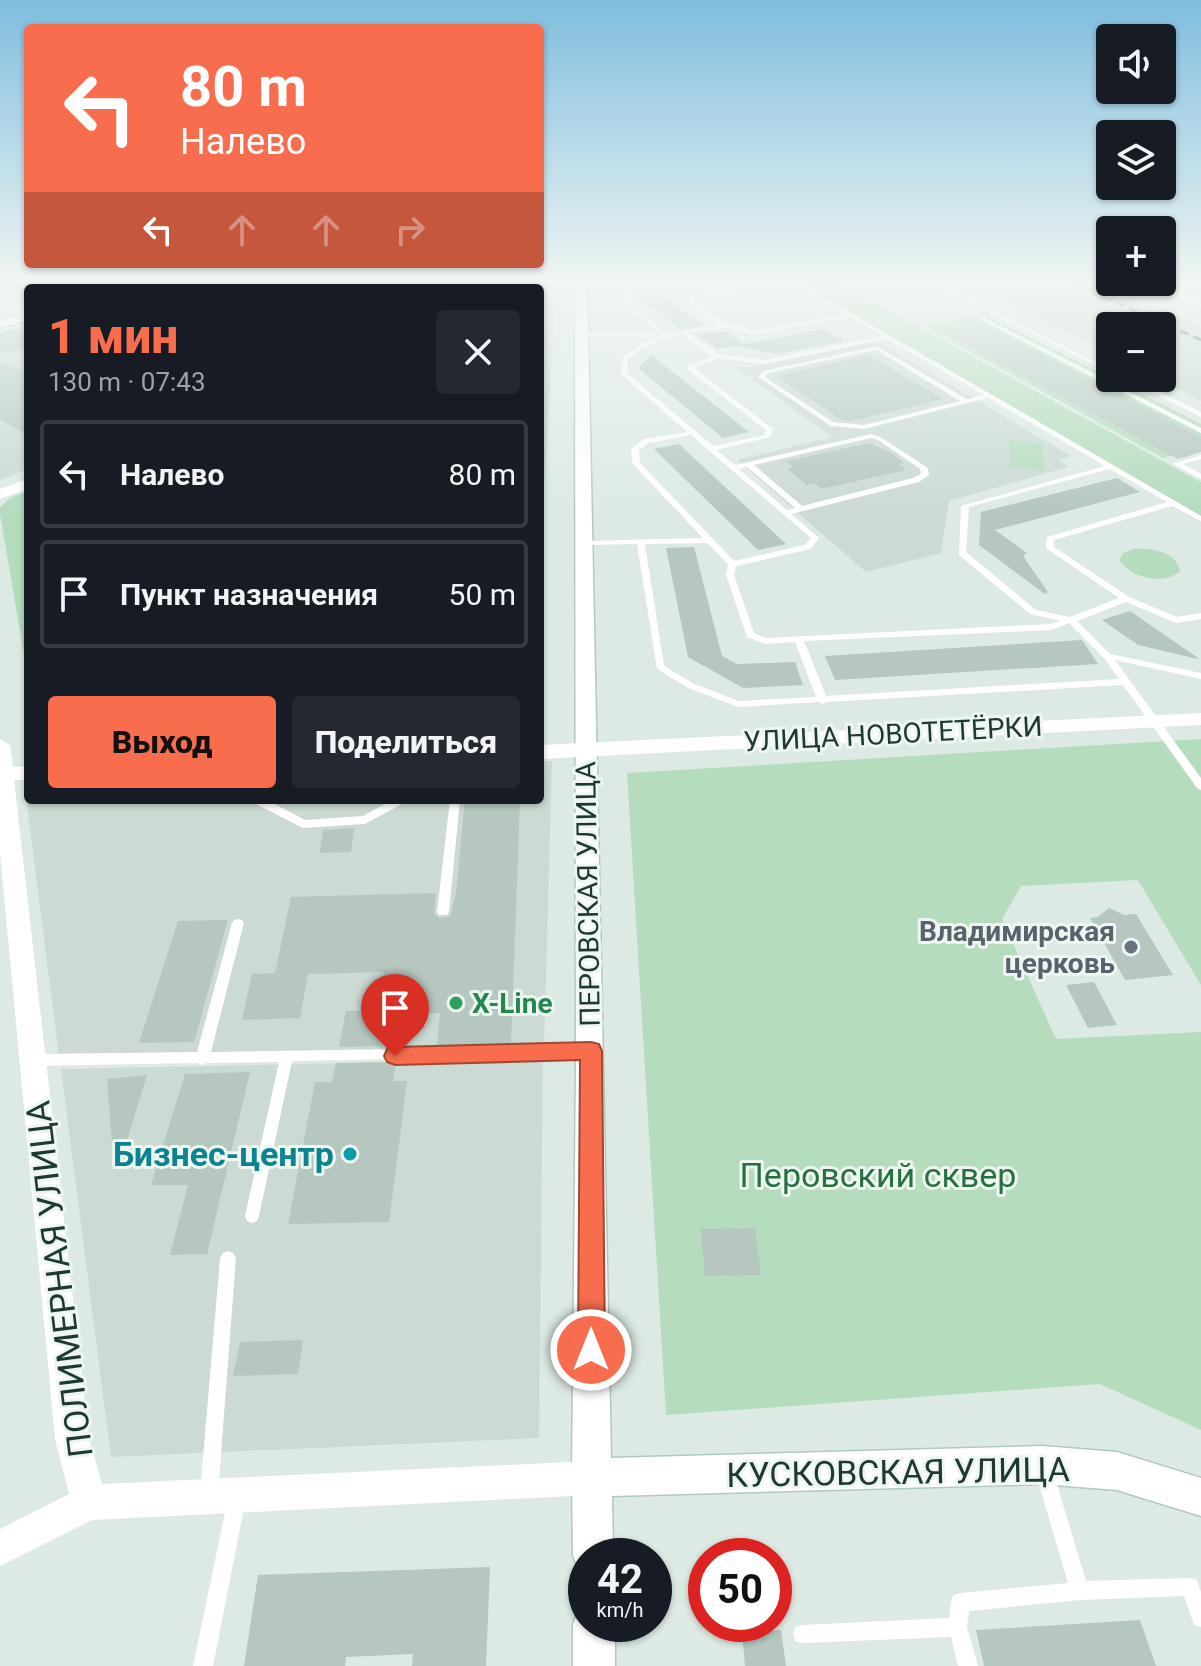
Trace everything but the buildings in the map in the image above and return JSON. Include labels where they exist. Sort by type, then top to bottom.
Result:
[{"type":"main road","name":"ПЕРОВСКАЯ УЛИЦА","points":[[582,358],[591,1051],[593,1538]]},
{"type":"main road","name":"КУСКОВСКАЯ УЛИЦА","points":[[591,1478],[1042,1465],[1117,1471],[1201,1497]]},
{"type":"main road","points":[[594,1642],[594,1666]]},
{"type":"street","points":[[0,494],[24,485]]},
{"type":"street","name":"УЛИЦА НОВОТЕТЁРКИ","points":[[544,752],[1201,719]]},
{"type":"street","name":"ПОЛИМЕРНАЯ УЛИЦА","points":[[0,745],[16,773],[34,1060],[72,1439],[89,1503]]},
{"type":"street","points":[[0,1548],[89,1503],[591,1478]]},
{"type":"lane","points":[[625,358],[624,374],[815,538],[808,547],[732,564]]},
{"type":"lane","points":[[711,449],[768,436],[770,429],[689,368],[713,358]]},
{"type":"lane","points":[[731,358],[764,362],[785,358]]},
{"type":"lane","points":[[832,358],[775,370],[761,377],[831,424],[846,427],[864,427],[989,396]]},
{"type":"lane","points":[[893,358],[965,401]]},
{"type":"lane","points":[[924,358],[1201,519]]},
{"type":"lane","points":[[1058,358],[1201,431]]},
{"type":"lane","points":[[764,362],[775,370]]},
{"type":"lane","points":[[1154,392],[1201,415]]},
{"type":"lane","points":[[693,433],[647,441],[635,449],[636,463],[732,564]]},
{"type":"lane","points":[[733,468],[871,436],[924,468],[925,475],[916,480],[785,513]]},
{"type":"lane","points":[[1201,457],[1177,464],[1201,477]]},
{"type":"lane","points":[[748,464],[801,509]]},
{"type":"lane","points":[[1111,467],[965,506],[962,553],[1033,612],[1071,620],[1107,656],[1201,786]]},
{"type":"lane","points":[[1173,503],[1050,539],[1050,548],[1126,599],[1176,620],[1201,616]]},
{"type":"lane","points":[[584,543],[710,540]]},
{"type":"lane","points":[[641,542],[660,667],[691,686],[738,704],[1125,682]]},
{"type":"lane","points":[[732,564],[730,575],[750,635],[765,641],[1052,627],[1126,599]]},
{"type":"lane","points":[[798,639],[823,701]]},
{"type":"lane","points":[[1107,656],[1201,676]]},
{"type":"lane","points":[[266,804],[303,824],[365,820],[393,804]]},
{"type":"lane","points":[[443,912],[455,804]]},
{"type":"lane","points":[[202,1059],[238,923]]},
{"type":"lane","points":[[34,1060],[591,1051]]},
{"type":"lane","points":[[252,1216],[286,1058]]},
{"type":"lane","points":[[203,1666],[223,1494],[228,1258]]},
{"type":"lane","points":[[1042,1465],[1080,1591]]},
{"type":"lane","points":[[968,1666],[958,1627],[960,1602],[1080,1591],[1190,1587],[1201,1618]]},
{"type":"lane","points":[[802,1634],[958,1627]]},
{"type":"shaded area","points":[[0,358],[24,358],[24,471],[0,480]]},
{"type":"shaded area","points":[[544,358],[552,358],[544,485]]},
{"type":"shaded area","points":[[797,358],[905,358],[1071,456],[1058,460],[1068,467],[949,501],[941,553],[866,572],[737,460],[832,437],[738,369],[730,367],[753,367]]},
{"type":"shaded area","points":[[1176,358],[1201,358],[1201,401],[1176,388]]},
{"type":"shaded area","points":[[544,761],[552,761],[544,1048],[59,1056],[27,804],[544,804]]},
{"type":"shaded area","points":[[543,1059],[539,1438],[111,1457],[61,1069]]},
{"type":"green space","points":[[928,358],[975,358],[1201,482],[1201,516]]},
{"type":"green space","points":[[981,358],[1070,358],[1096,371],[1096,392],[1138,392],[1201,424],[1201,446],[1163,458]]},
{"type":"green space","points":[[1009,440],[1042,443],[1044,470],[1010,467]]},
{"type":"green space","points":[[24,492],[24,655],[0,514],[0,507]]},
{"type":"green space","points":[[1134,549],[1155,550],[1168,555],[1178,564],[1180,571],[1173,576],[1157,579],[1139,575],[1119,560],[1123,553]]},
{"type":"green space","name":"Перовский сквер","points":[[1201,739],[1201,985],[1138,880],[1021,886],[1002,919],[1056,1039],[1201,1032],[1201,1430],[1100,1384],[666,1415],[627,773]]},
{"type":"place","name":"Владимирская церковь","points":[[1131,947]]},
{"type":"place","name":"X-Line","points":[[456,1003]]},
{"type":"place","name":"Бизнес-центр","points":[[350,1154]]},
{"type":"route","points":[[395,1056],[591,1051],[591,1350]]}]
